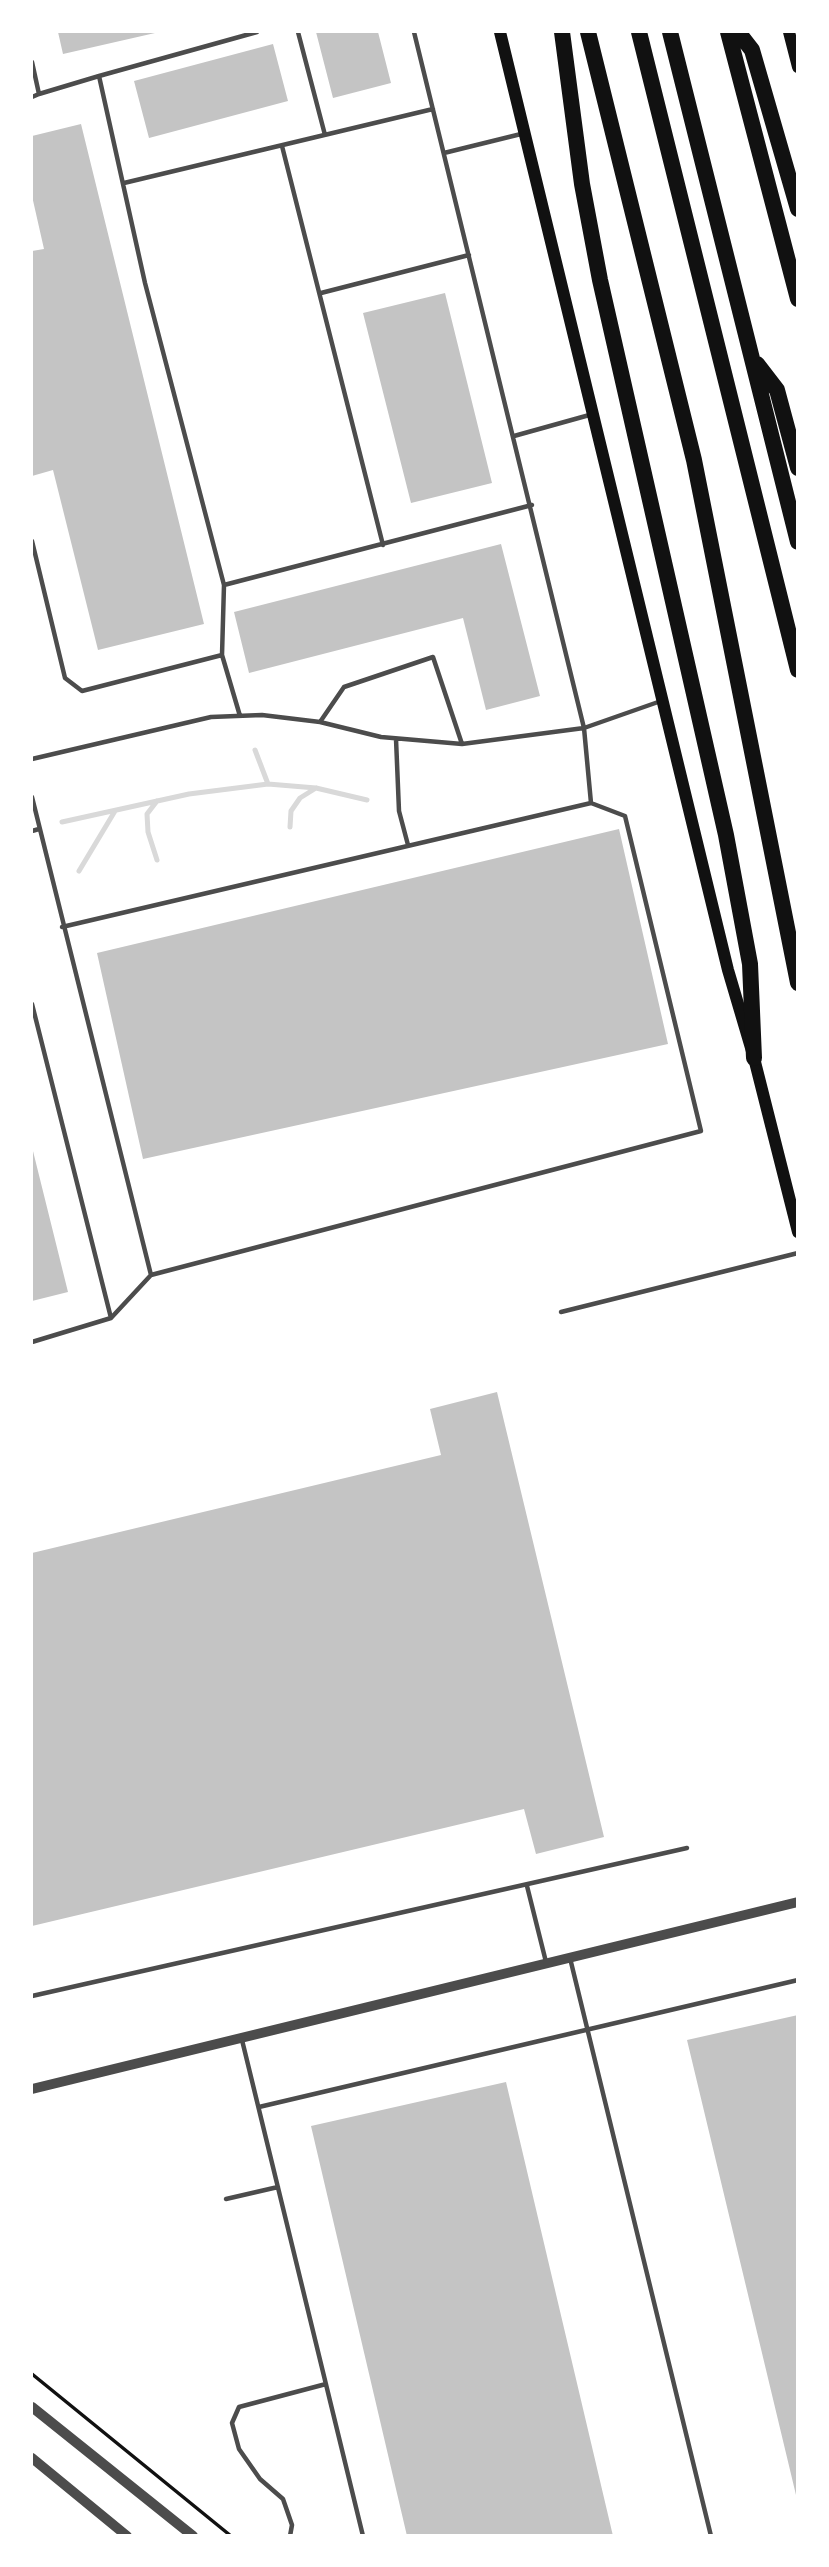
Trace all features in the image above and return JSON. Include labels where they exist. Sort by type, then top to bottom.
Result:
[{"type":"highway","points":[[562,32],[582,184],[600,280],[726,835],[750,964],[754,1058]]},
{"type":"highway","points":[[588,32],[694,460],[797,983]]},
{"type":"highway","points":[[639,32],[797,670]]},
{"type":"highway","points":[[670,32],[797,542]]},
{"type":"highway","points":[[728,32],[797,299]]},
{"type":"highway","points":[[738,32],[752,50],[797,209]]},
{"type":"highway","points":[[753,360],[777,390],[797,468]]},
{"type":"main road","points":[[500,32],[728,970],[754,1058],[797,1232]]},
{"type":"main road","points":[[789,32],[797,64]]},
{"type":"street","points":[[32,2090],[797,1902]]},
{"type":"street","points":[[32,2407],[193,2536]]},
{"type":"street","points":[[32,2458],[127,2536]]},
{"type":"lane","points":[[32,97],[257,32]]},
{"type":"lane","points":[[298,32],[325,135]]},
{"type":"lane","points":[[414,32],[532,505],[584,728],[591,803]]},
{"type":"lane","points":[[32,62],[39,94]]},
{"type":"lane","points":[[99,76],[145,283],[224,585],[222,655],[240,716]]},
{"type":"lane","points":[[124,183],[433,109]]},
{"type":"lane","points":[[444,153],[526,133]]},
{"type":"lane","points":[[282,146],[383,545]]},
{"type":"lane","points":[[321,293],[469,255]]},
{"type":"lane","points":[[514,436],[593,414]]},
{"type":"lane","points":[[224,585],[532,505]]},
{"type":"lane","points":[[32,541],[65,678],[82,691],[222,655]]},
{"type":"lane","points":[[320,722],[344,687],[433,657],[462,744]]},
{"type":"lane","points":[[32,760],[211,717],[262,715],[320,722],[396,739],[462,744],[584,728],[662,701]]},
{"type":"lane","points":[[396,739],[399,811],[408,846]]},
{"type":"lane","points":[[32,797],[62,927],[151,1275]]},
{"type":"lane","points":[[32,1342],[111,1318],[151,1275],[701,1131],[625,816],[591,803],[62,927]]},
{"type":"lane","points":[[32,831],[39,829]]},
{"type":"lane","points":[[32,1003],[111,1318]]},
{"type":"lane","points":[[561,1312],[797,1253]]},
{"type":"lane","points":[[32,1996],[687,1848]]},
{"type":"lane","points":[[527,1886],[546,1963]]},
{"type":"lane","points":[[570,1957],[711,2536]]},
{"type":"lane","points":[[259,2107],[797,1980]]},
{"type":"lane","points":[[242,2037],[363,2536]]},
{"type":"lane","points":[[226,2199],[278,2187]]},
{"type":"lane","points":[[289,2536],[292,2525],[283,2499],[260,2479],[239,2449],[232,2423],[239,2407],[326,2384]]},
{"type":"path","points":[[32,2374],[231,2536]]},
{"type":"building","points":[[58,32],[155,32],[155,33],[63,54]]},
{"type":"building","points":[[316,32],[378,32],[391,83],[333,98]]},
{"type":"building","points":[[273,44],[288,101],[149,138],[134,81]]},
{"type":"building","points":[[81,124],[204,624],[98,650],[53,470],[32,476],[32,251],[44,249],[32,196],[32,136]]},
{"type":"building","points":[[445,293],[492,483],[411,503],[363,313]]},
{"type":"building","points":[[501,544],[540,696],[486,710],[463,618],[249,673],[234,612]]},
{"type":"building","points":[[619,829],[668,1044],[143,1159],[97,953]]},
{"type":"building","points":[[32,1147],[68,1292],[32,1301]]},
{"type":"building","points":[[497,1392],[604,1837],[536,1854],[524,1809],[32,1926],[32,1553],[441,1455],[430,1409]]},
{"type":"building","points":[[798,2015],[798,2495],[796,2495],[687,2040]]},
{"type":"building","points":[[506,2082],[613,2536],[407,2536],[311,2126]]},
{"type":"waterway","points":[[255,750],[268,784]]},
{"type":"waterway","points":[[62,822],[189,794],[268,784],[316,788],[367,800]]},
{"type":"waterway","points":[[290,827],[291,811],[300,798],[316,788]]},
{"type":"waterway","points":[[157,801],[147,814],[148,832],[157,860]]},
{"type":"waterway","points":[[79,871],[115,811]]}]
